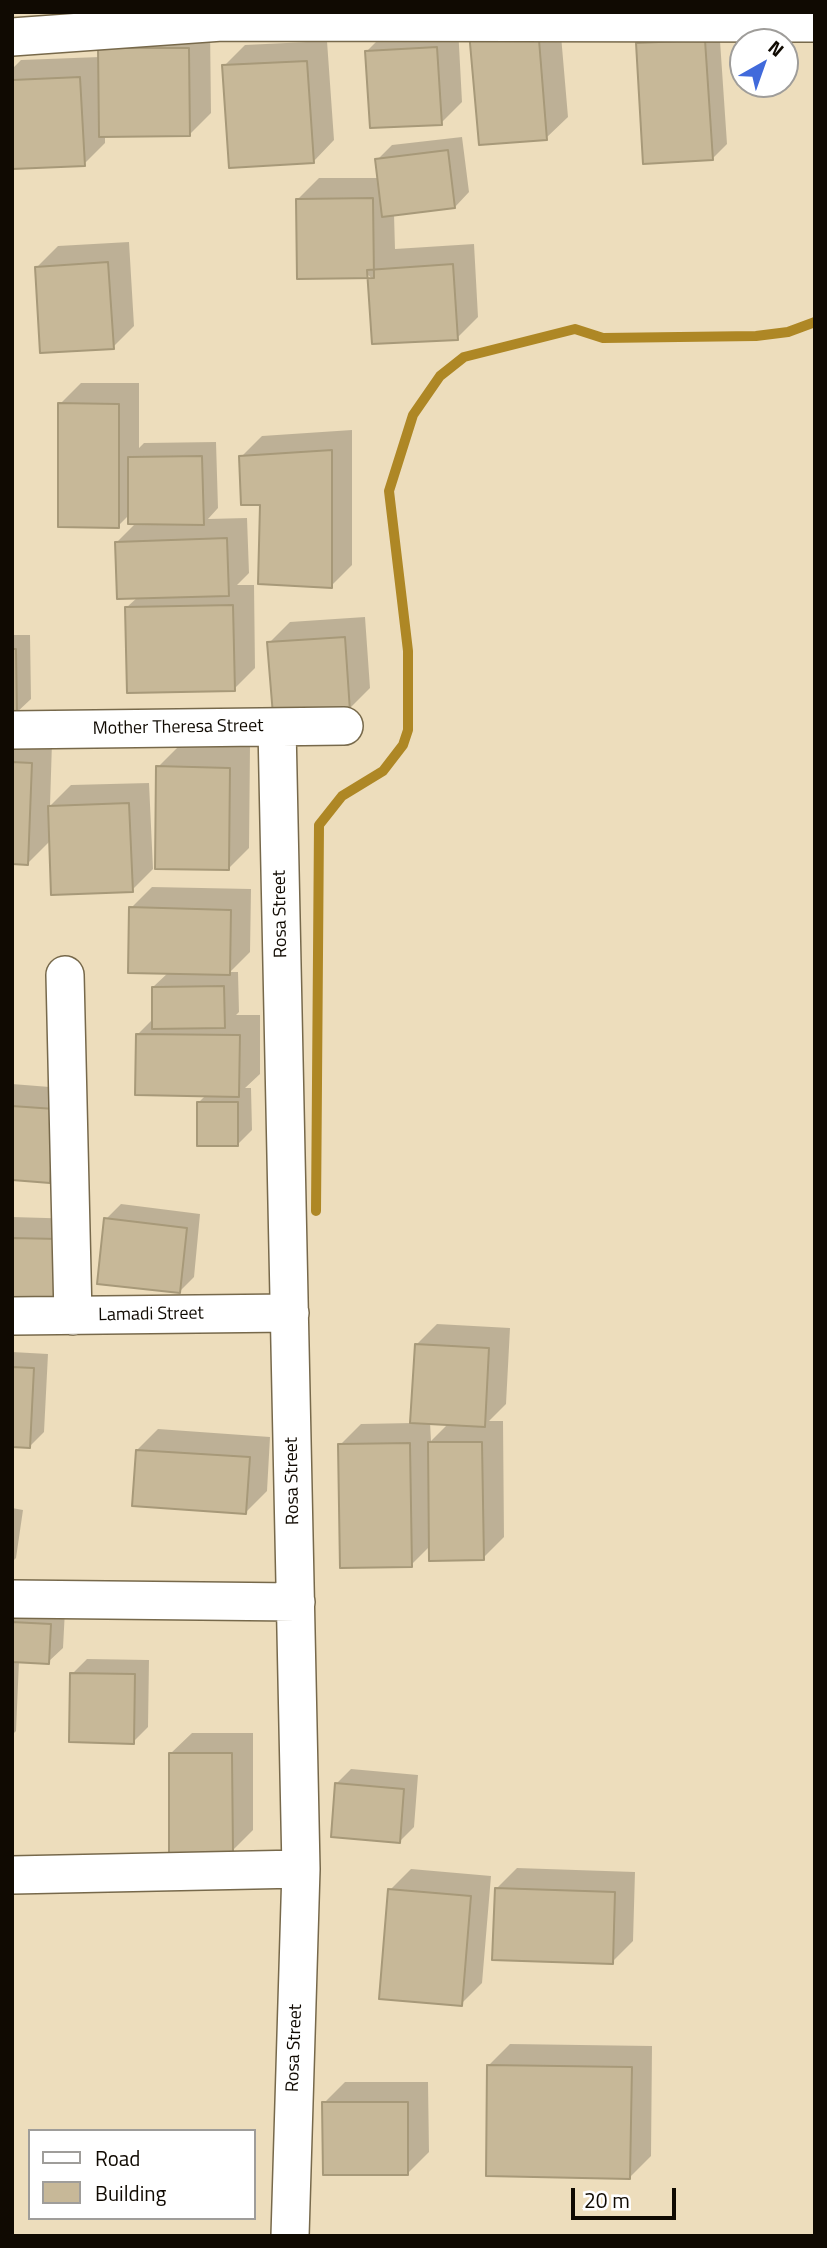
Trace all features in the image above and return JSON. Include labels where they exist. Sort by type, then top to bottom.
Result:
[{"type":"street","points":[[12,37],[222,22],[815,23]]},
{"type":"street","name":"Mother Theresa Street","points":[[12,730],[344,726]]},
{"type":"street","name":"Rosa Street","points":[[277,727],[301,1869],[290,2236]]},
{"type":"street","points":[[65,975],[73,1315]]},
{"type":"street","name":"Lamadi Street","points":[[12,1316],[290,1313]]},
{"type":"street","points":[[12,1599],[296,1602]]},
{"type":"street","points":[[12,1875],[301,1869]]},
{"type":"building","points":[[538,27],[547,140],[479,145],[469,32]]},
{"type":"building","points":[[705,40],[713,160],[643,164],[636,43]]},
{"type":"building","points":[[437,47],[442,125],[370,128],[365,51]]},
{"type":"building","points":[[98,48],[189,48],[190,136],[99,137]]},
{"type":"building","points":[[307,61],[314,163],[229,168],[222,65]]},
{"type":"building","points":[[80,77],[85,166],[12,169],[12,80]]},
{"type":"building","points":[[448,150],[455,208],[382,217],[375,159]]},
{"type":"building","points":[[373,198],[374,278],[297,279],[296,199]]},
{"type":"building","points":[[108,262],[114,349],[40,353],[35,267]]},
{"type":"building","points":[[453,264],[458,340],[372,344],[367,270]]},
{"type":"building","points":[[58,403],[119,404],[119,528],[58,527]]},
{"type":"building","points":[[332,450],[332,588],[258,584],[260,505],[241,505],[239,456]]},
{"type":"building","points":[[202,456],[204,525],[128,524],[128,457]]},
{"type":"building","points":[[227,538],[229,596],[117,599],[115,542]]},
{"type":"building","points":[[233,605],[235,691],[127,693],[125,607]]},
{"type":"building","points":[[345,637],[350,711],[273,715],[267,642]]},
{"type":"building","points":[[12,649],[16,649],[17,715],[12,715]]},
{"type":"building","points":[[12,762],[32,763],[28,865],[12,864]]},
{"type":"building","points":[[156,766],[230,768],[229,870],[155,869]]},
{"type":"building","points":[[129,803],[133,892],[51,895],[48,806]]},
{"type":"building","points":[[129,907],[231,910],[230,975],[128,973]]},
{"type":"building","points":[[224,986],[225,1028],[152,1029],[152,987]]},
{"type":"building","points":[[136,1034],[240,1035],[239,1097],[135,1095]]},
{"type":"building","points":[[197,1102],[238,1102],[238,1146],[197,1146]]},
{"type":"building","points":[[12,1106],[55,1109],[50,1183],[12,1180]]},
{"type":"building","points":[[104,1218],[187,1228],[180,1293],[97,1284]]},
{"type":"building","points":[[12,1238],[60,1239],[58,1303],[12,1302]]},
{"type":"building","points":[[415,1344],[489,1348],[485,1427],[410,1423]]},
{"type":"building","points":[[12,1367],[34,1368],[30,1448],[12,1447]]},
{"type":"building","points":[[428,1442],[482,1442],[484,1560],[429,1561]]},
{"type":"building","points":[[410,1443],[412,1567],[340,1568],[338,1444]]},
{"type":"building","points":[[136,1450],[250,1457],[246,1514],[132,1506]]},
{"type":"building","points":[[12,1622],[51,1624],[49,1664],[12,1662]]},
{"type":"building","points":[[70,1673],[135,1674],[134,1744],[69,1742]]},
{"type":"building","points":[[169,1753],[232,1753],[233,1853],[169,1853]]},
{"type":"building","points":[[335,1783],[404,1789],[400,1843],[331,1837]]},
{"type":"building","points":[[495,1888],[615,1892],[613,1964],[492,1960]]},
{"type":"building","points":[[388,1889],[471,1896],[462,2006],[379,1999]]},
{"type":"building","points":[[487,2065],[632,2067],[630,2179],[486,2176]]},
{"type":"building","points":[[322,2102],[408,2102],[408,2175],[323,2175]]},
{"type":"waterway","points":[[316,1211],[319,825],[342,796],[383,771],[403,745],[408,730],[408,651],[389,491],[413,415],[440,376],[464,357],[575,329],[603,338],[756,336],[788,332],[815,322]]}]
